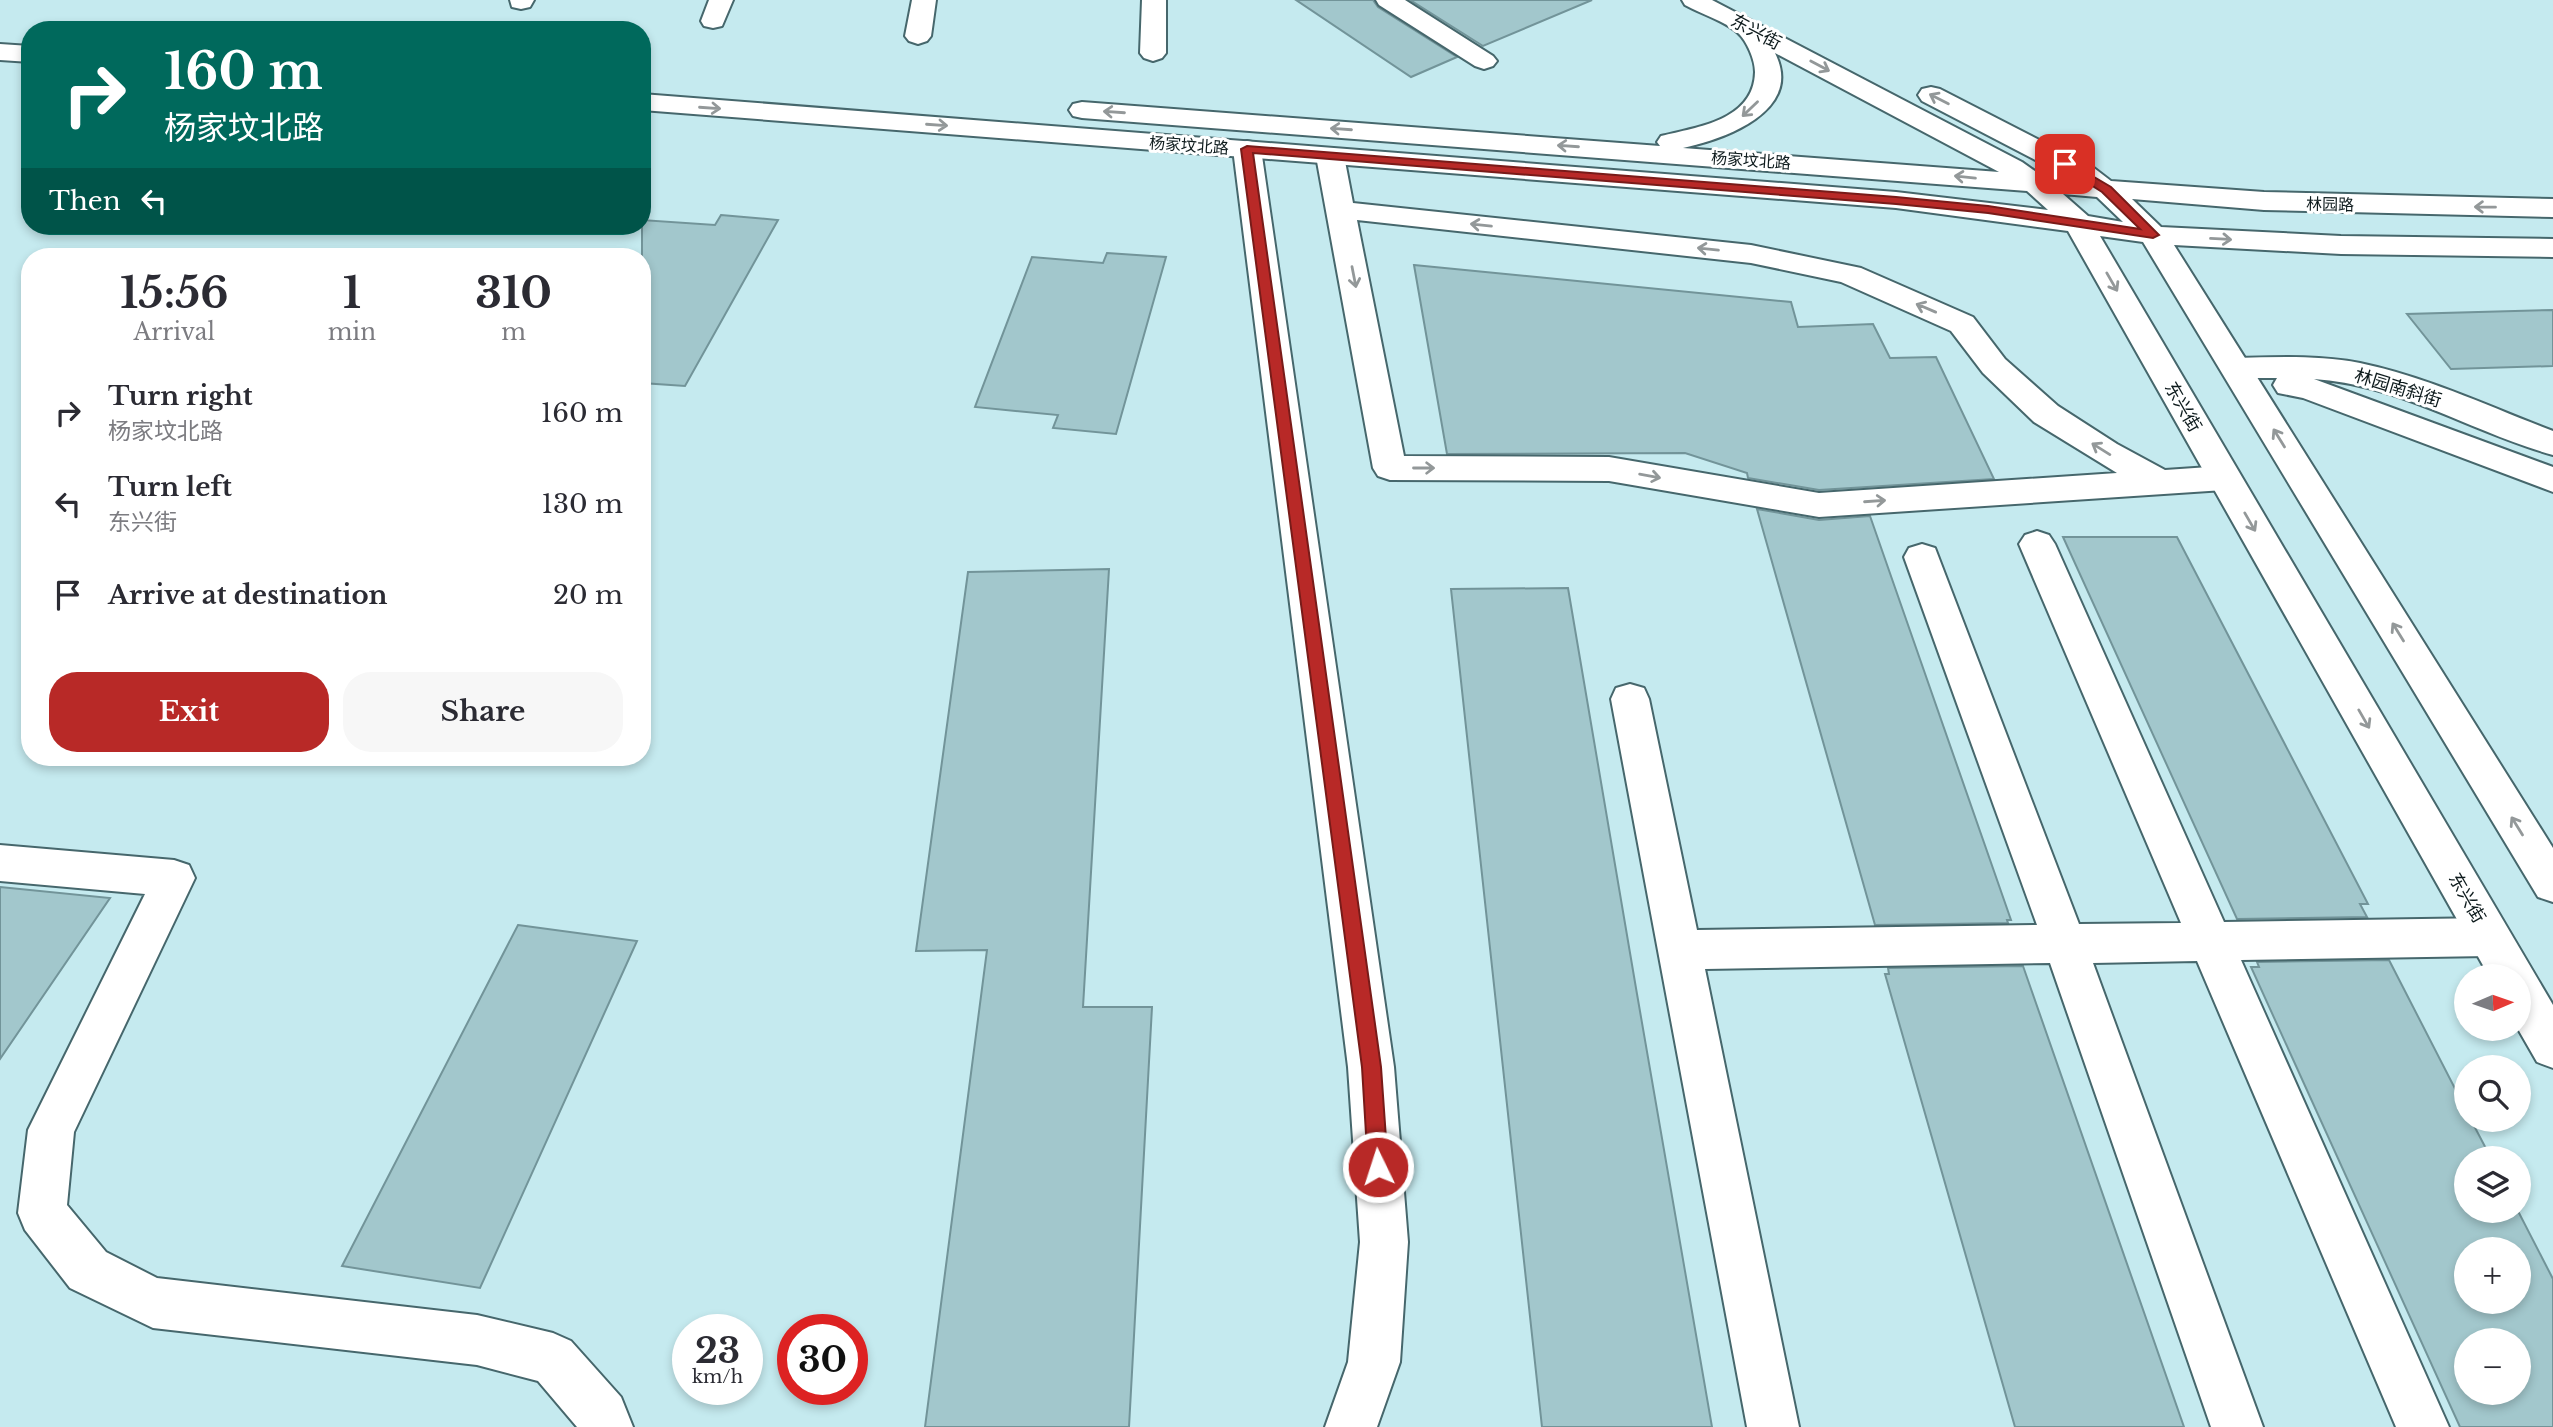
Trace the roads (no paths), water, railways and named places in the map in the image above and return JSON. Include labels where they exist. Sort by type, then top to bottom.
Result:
[{"type":"street","points":[[918,36],[924,0]]},
{"type":"street","points":[[1153,53],[1154,0]]},
{"type":"street","points":[[1388,0],[1484,61]]},
{"type":"street","name":"东兴街","points":[[1694,0],[1982,152],[2036,184],[2078,223],[2505,964]]},
{"type":"street","name":"东兴街","points":[[1745,0],[1806,31]]},
{"type":"street","points":[[1616,150],[1680,141],[1721,130],[1749,113],[1765,93],[1768,66],[1748,28]]},
{"type":"street","points":[[0,29],[21,30]]},
{"type":"street","points":[[0,52],[21,53]]},
{"type":"street","points":[[651,78],[754,85]]},
{"type":"street","points":[[1904,81],[2084,174],[2106,190],[2153,235],[2553,884]]},
{"type":"street","name":"杨家坟北路","points":[[651,103],[1896,200],[1988,209],[2153,235]]},
{"type":"street","name":"杨家坟北路","points":[[1060,108],[1897,170],[2106,190]]},
{"type":"street","points":[[1989,125],[2066,153],[2124,170],[2263,201]]},
{"type":"street","points":[[1247,149],[1371,1067],[1384,1242],[1374,1362],[1351,1427]]},
{"type":"street","points":[[1330,156],[1390,468],[1609,469],[1819,505],[2224,478]]},
{"type":"street","name":"林园路","points":[[2106,190],[2263,201],[2553,208]]},
{"type":"street","points":[[1341,210],[1751,254],[1850,275],[1962,324],[1994,366],[2046,414],[2105,452],[2160,482]]},
{"type":"street","points":[[2153,235],[2341,245],[2553,248]]},
{"type":"street","name":"林园南斜街","points":[[2241,376],[2317,368],[2360,374],[2409,388],[2553,444]]},
{"type":"street","points":[[2241,376],[2308,388],[2553,481]]},
{"type":"street","points":[[2037,544],[2423,1427]]},
{"type":"street","points":[[1922,557],[2065,944],[2237,1427]]},
{"type":"street","points":[[1630,699],[1773,1427]]},
{"type":"street","points":[[0,863],[174,878],[51,1130],[43,1213],[88,1270],[153,1303],[477,1340],[554,1359],[602,1416],[607,1427]]},
{"type":"street","points":[[1680,950],[2489,937]]},
{"type":"street","points":[[2531,1009],[2553,1047]]}]
